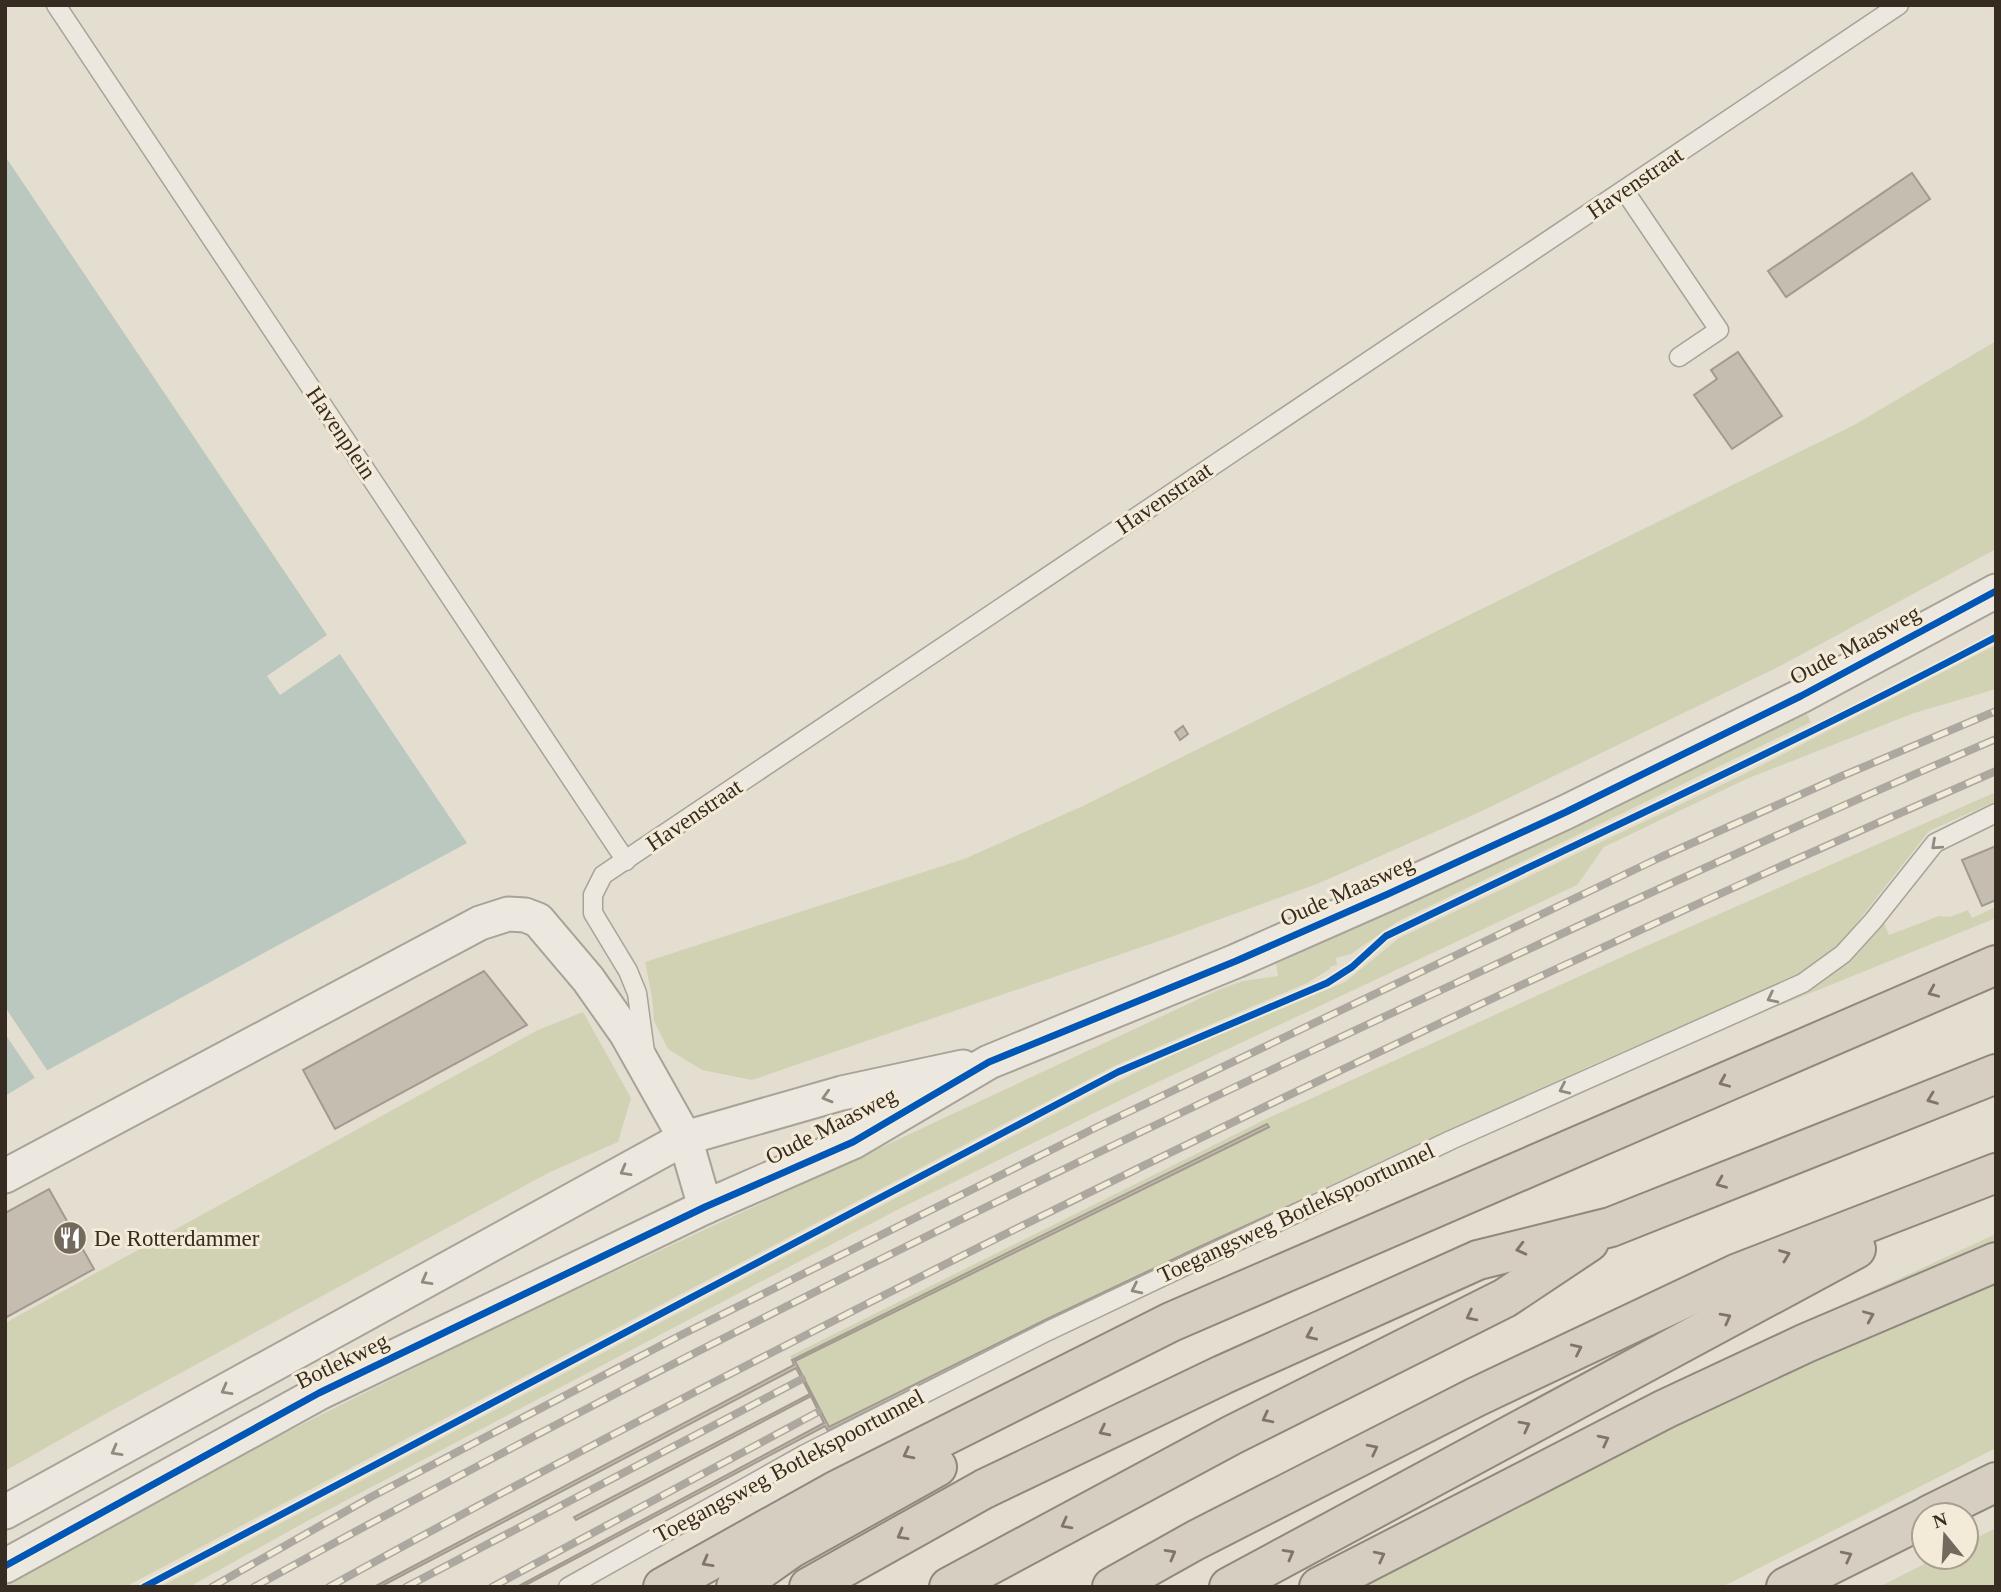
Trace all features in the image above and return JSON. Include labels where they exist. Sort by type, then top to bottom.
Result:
[{"type":"highway","points":[[663,1587],[835,1491],[1171,1322],[1996,965]]},
{"type":"highway","points":[[808,1587],[984,1489],[1222,1375],[1478,1260],[1611,1227],[1996,1074]]},
{"type":"highway","points":[[1112,1587],[1196,1540],[1476,1397],[1738,1273],[1996,1174]]},
{"type":"highway","points":[[1229,1587],[1996,1174]]},
{"type":"highway","points":[[736,1587],[790,1549],[1000,1432],[1458,1197]]},
{"type":"highway","points":[[949,1587],[1232,1435],[1506,1298],[1611,1227]]},
{"type":"highway","points":[[1319,1587],[1665,1409],[1806,1343],[1996,1262]]},
{"type":"highway","points":[[1957,1501],[1996,1482]]},
{"type":"highway","points":[[1786,1587],[1910,1524]]},
{"type":"street","name":"Oude Maasweg","points":[[705,1207],[853,1142],[989,1062],[1236,961],[1555,817],[1801,696],[1996,591]]},
{"type":"street","points":[[5,1176],[480,923],[508,914],[525,915],[538,920],[588,979],[626,1033],[685,1138],[705,1207]]},
{"type":"street","name":"Oude Maasweg","points":[[685,1138],[842,1093],[989,1062]]},
{"type":"street","name":"Botlekweg","points":[[5,1513],[685,1138]]},
{"type":"street","name":"Botlekweg","points":[[5,1566],[319,1393],[705,1207]]},
{"type":"lane","name":"Havenplein","points":[[56,5],[626,860]]},
{"type":"lane","name":"Havenstraat","points":[[647,1070],[637,993],[628,971],[593,913],[593,895],[603,875],[1899,5]]},
{"type":"lane","points":[[1624,190],[1719,330],[1679,357]]},
{"type":"lane","name":"Toegangsweg Botlekspoortunnel","points":[[568,1587],[805,1454],[1048,1331],[1451,1140],[1803,983],[1843,954],[1935,843],[1996,813]]},
{"type":"green space","points":[[1996,341],[1996,549],[1782,665],[1482,811],[1317,884],[1168,938],[752,1080],[702,1070],[668,1049],[654,1021],[645,962],[964,859],[1083,806],[1856,424]]},
{"type":"green space","points":[[1996,645],[1996,689],[1914,713],[1744,780],[1604,847],[1577,885],[1143,1089],[897,1210],[309,1520],[189,1587],[160,1587],[1106,1087],[1178,1052],[1345,982],[1399,938],[1742,775]]},
{"type":"green space","points":[[1806,712],[1811,722],[1397,922],[1351,954],[1336,958],[1337,965],[1307,983],[1114,1066],[125,1587],[5,1587],[5,1580],[205,1473],[492,1329],[1218,990],[1243,981],[1278,976],[1276,964],[1572,826]]},
{"type":"green space","points":[[1996,792],[1996,801],[1929,831],[1837,948],[1799,976],[1592,1065],[1045,1320],[826,1428],[793,1362],[1268,1125],[792,1360],[790,1356],[1266,1119],[1635,951]]},
{"type":"green space","points":[[1996,907],[1996,918],[1776,1007],[1838,969],[1866,942],[1877,926],[1884,923],[1889,935],[1939,916],[1950,917],[1968,910],[1972,918]]},
{"type":"green space","points":[[583,1012],[631,1098],[618,1142],[550,1172],[5,1471],[5,1323],[538,1030]]},
{"type":"green space","points":[[1996,1234],[1996,1246],[1483,1482],[1697,1372]]},
{"type":"green space","points":[[1996,1281],[1996,1448],[1722,1587],[1351,1587],[1682,1420]]},
{"type":"green space","points":[[1996,1528],[1996,1587],[1879,1587],[1910,1571],[1980,1571],[1980,1536]]},
{"type":"shaded area","points":[[5,156],[467,843],[46,1071],[5,1096]]},
{"type":"pier","points":[[330,633],[343,652],[280,695],[267,676]]},
{"type":"pier","points":[[5,1007],[49,1073],[37,1081],[5,1034]]},
{"type":"building","points":[[1912,173],[1930,199],[1786,297],[1768,271]]},
{"type":"building","points":[[1738,352],[1782,416],[1732,449],[1694,395],[1717,379],[1711,370]]},
{"type":"building","points":[[1183,726],[1188,734],[1180,740],[1175,732]]},
{"type":"building","points":[[1996,846],[1996,900],[1982,906],[1962,860]]},
{"type":"building","points":[[484,971],[527,1025],[335,1129],[303,1070]]},
{"type":"building","points":[[1267,1124],[1269,1127],[795,1361],[829,1427],[1045,1320],[1304,1199],[1305,1201],[1046,1322],[828,1431],[825,1426],[522,1587],[517,1587],[824,1423],[811,1396],[576,1520],[574,1517],[810,1394],[796,1368],[380,1587],[374,1587],[794,1365],[792,1360]]},
{"type":"building","points":[[49,1189],[94,1269],[5,1318],[5,1213]]},
{"type":"railway","points":[[212,1587],[371,1497],[679,1336],[1097,1127],[1661,857],[1996,711]]},
{"type":"railway","points":[[254,1587],[644,1379],[1039,1181],[1563,933],[1996,739]]},
{"type":"railway","points":[[329,1587],[653,1414],[1133,1171],[1562,966],[1996,771]]},
{"type":"railway","points":[[406,1587],[802,1379]]},
{"type":"railway","points":[[492,1587],[818,1412]]},
{"type":"cycle path","points":[[5,1566],[319,1393],[705,1207],[853,1142],[989,1062],[1236,961],[1566,812],[1801,696],[1996,591]]},
{"type":"cycle path","points":[[144,1587],[1118,1072],[1327,983],[1352,967],[1386,936],[1769,752],[1996,637]]},
{"type":"place","name":"De Rotterdammer","points":[[70,1238]]}]
